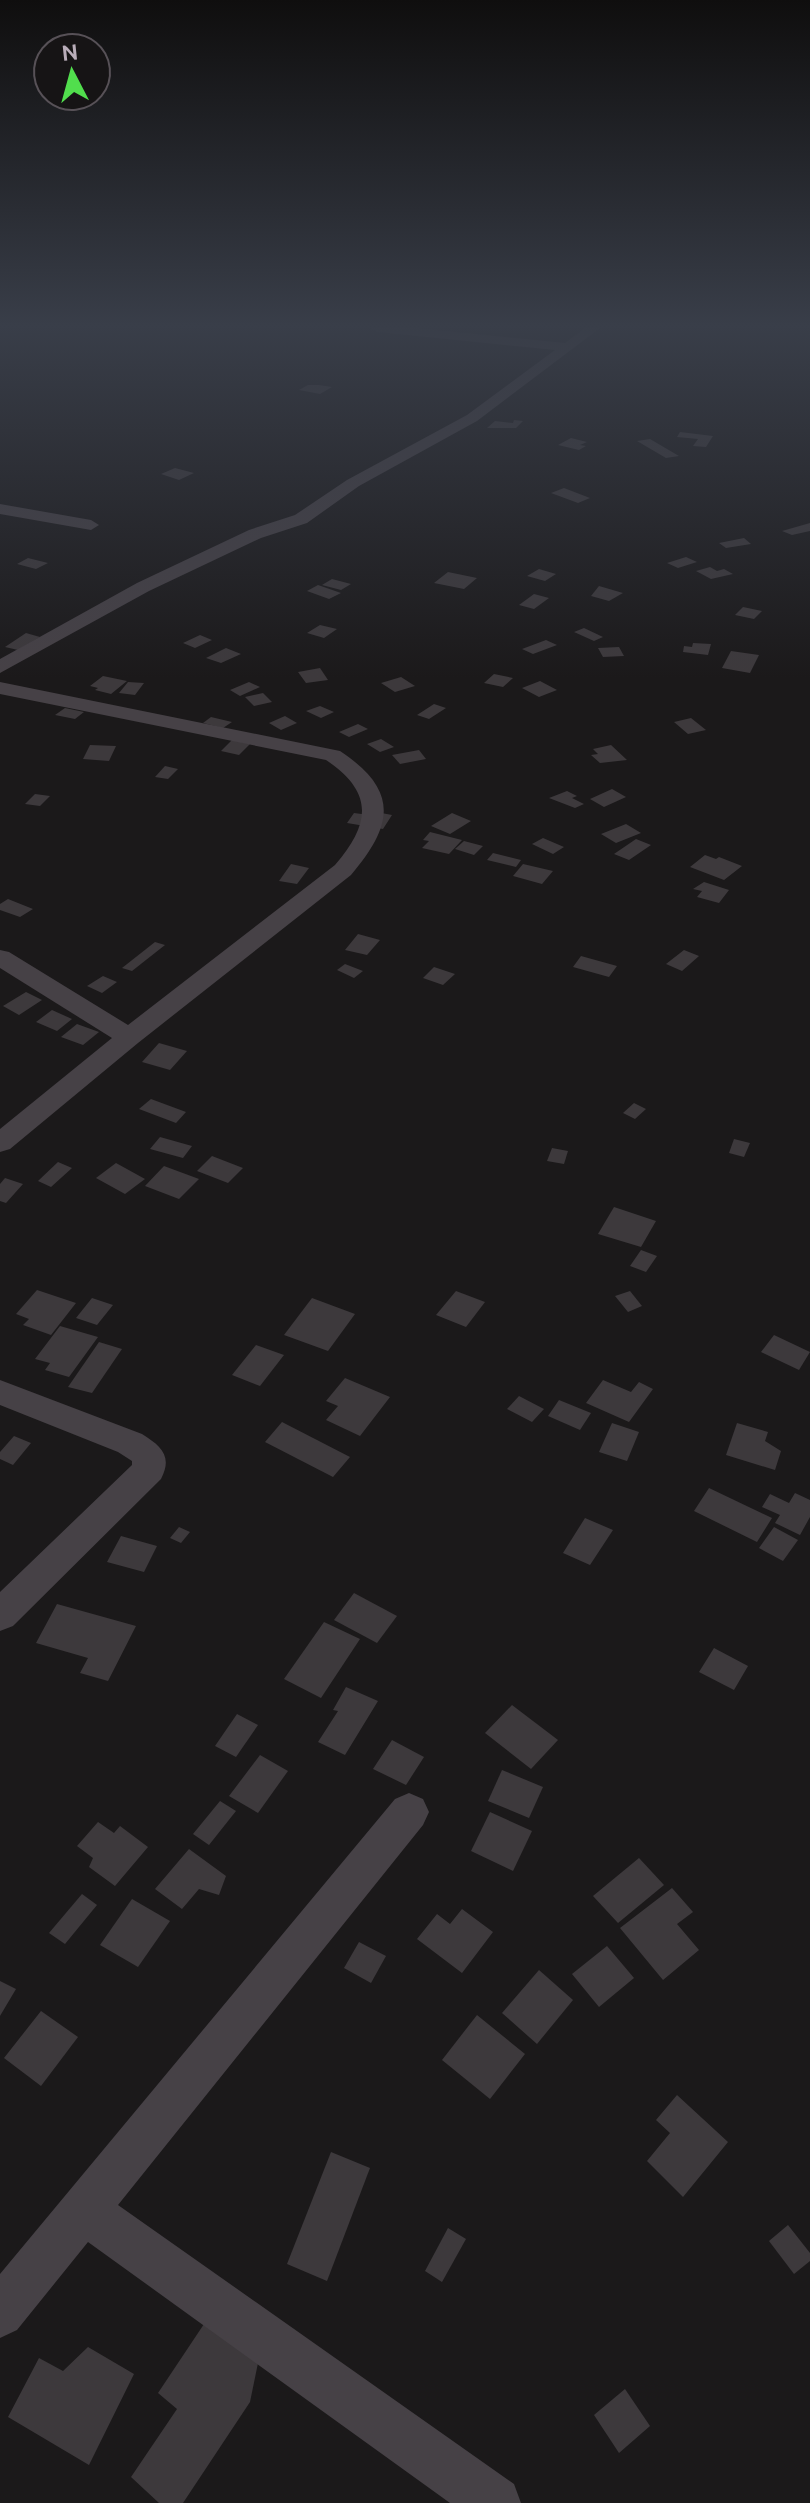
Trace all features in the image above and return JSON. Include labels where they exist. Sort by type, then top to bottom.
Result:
[{"type":"street","points":[[0,667],[143,587],[255,534],[301,519],[353,483],[423,445]]},
{"type":"street","points":[[0,509],[91,525]]},
{"type":"street","points":[[0,688],[333,755],[364,779],[374,808],[367,839],[343,870],[129,1037],[0,1143]]},
{"type":"street","points":[[0,957],[129,1037]]},
{"type":"street","points":[[0,1392],[130,1443],[149,1455],[149,1470],[0,1615]]},
{"type":"street","points":[[0,2313],[409,1812]]},
{"type":"street","points":[[84,2210],[495,2503]]},
{"type":"building","points":[[558,445],[580,445],[586,446],[579,450]]},
{"type":"building","points":[[643,445],[660,445],[679,456],[666,458]]},
{"type":"building","points":[[175,468],[194,473],[179,480],[161,474]]},
{"type":"building","points":[[564,488],[590,498],[578,503],[551,493]]},
{"type":"building","points":[[810,523],[810,531],[792,535],[782,531]]},
{"type":"building","points":[[744,538],[751,544],[726,548],[719,543]]},
{"type":"building","points":[[686,557],[697,562],[678,568],[667,563]]},
{"type":"building","points":[[28,558],[48,563],[36,569],[17,564]]},
{"type":"building","points":[[710,567],[733,574],[711,579],[696,571]]},
{"type":"building","points":[[539,569],[556,574],[545,581],[527,576]]},
{"type":"building","points":[[448,572],[477,578],[464,589],[434,583]]},
{"type":"building","points":[[332,579],[351,584],[341,590],[322,585]]},
{"type":"building","points":[[318,585],[341,593],[329,599],[307,591]]},
{"type":"building","points":[[599,586],[623,593],[609,601],[591,596]]},
{"type":"building","points":[[534,594],[549,598],[534,609],[519,605]]},
{"type":"building","points":[[743,607],[762,611],[754,619],[735,615]]},
{"type":"building","points":[[320,625],[337,629],[324,638],[307,633]]},
{"type":"building","points":[[584,628],[603,637],[594,641],[574,632]]},
{"type":"building","points":[[26,633],[40,637],[18,650],[5,647]]},
{"type":"building","points":[[200,635],[212,640],[195,648],[183,643]]},
{"type":"building","points":[[546,640],[557,645],[533,654],[522,649]]},
{"type":"building","points":[[693,643],[711,644],[708,655],[683,652],[684,646],[692,647]]},
{"type":"building","points":[[619,647],[624,656],[603,657],[598,648]]},
{"type":"building","points":[[226,648],[241,654],[221,663],[206,658]]},
{"type":"building","points":[[731,651],[759,655],[750,673],[722,668]]},
{"type":"building","points":[[320,668],[328,680],[306,683],[298,672]]},
{"type":"building","points":[[494,674],[513,678],[503,687],[484,683]]},
{"type":"building","points":[[103,676],[127,681],[111,694],[90,686]]},
{"type":"building","points":[[401,677],[415,686],[395,692],[381,683]]},
{"type":"building","points":[[540,681],[557,690],[539,697],[522,688]]},
{"type":"building","points":[[128,682],[144,683],[135,695],[119,693]]},
{"type":"building","points":[[249,682],[260,687],[240,696],[230,690]]},
{"type":"building","points":[[263,693],[272,702],[254,706],[245,697]]},
{"type":"building","points":[[434,704],[446,708],[429,719],[417,715]]},
{"type":"building","points":[[320,706],[334,712],[321,718],[306,711]]},
{"type":"building","points":[[65,708],[84,712],[75,719],[55,715]]},
{"type":"building","points":[[285,716],[297,723],[281,730],[269,723]]},
{"type":"building","points":[[211,717],[232,722],[223,728],[203,723]]},
{"type":"building","points":[[691,718],[706,730],[688,734],[674,722]]},
{"type":"building","points":[[358,724],[368,729],[349,737],[339,732]]},
{"type":"building","points":[[381,739],[394,747],[380,752],[367,744]]},
{"type":"building","points":[[232,740],[250,744],[239,755],[221,751]]},
{"type":"building","points":[[90,745],[116,746],[109,761],[83,759]]},
{"type":"building","points":[[611,745],[627,760],[600,763],[591,755],[598,754],[593,749]]},
{"type":"building","points":[[419,750],[426,759],[400,764],[392,755]]},
{"type":"building","points":[[165,766],[178,769],[168,779],[155,777]]},
{"type":"building","points":[[612,789],[626,797],[604,807],[590,799]]},
{"type":"building","points":[[567,791],[577,796],[572,798],[584,804],[575,808],[549,798]]},
{"type":"building","points":[[35,794],[50,796],[40,806],[25,804]]},
{"type":"building","points":[[376,812],[392,815],[383,829],[347,823],[354,813],[369,815]]},
{"type":"building","points":[[452,813],[471,821],[450,834],[431,826]]},
{"type":"building","points":[[626,824],[641,833],[616,843],[601,834]]},
{"type":"building","points":[[430,832],[462,840],[449,854],[422,848],[429,841],[423,840]]},
{"type":"building","points":[[543,838],[564,847],[553,854],[532,844]]},
{"type":"building","points":[[636,839],[651,845],[629,860],[614,854]]},
{"type":"building","points":[[464,841],[483,846],[474,855],[455,849]]},
{"type":"building","points":[[493,853],[521,860],[516,867],[487,860]]},
{"type":"building","points":[[705,855],[742,866],[724,880],[690,867]]},
{"type":"building","points":[[291,864],[309,868],[297,884],[279,881]]},
{"type":"building","points":[[523,864],[553,871],[542,884],[513,876]]},
{"type":"building","points":[[704,882],[729,890],[719,903],[697,897],[702,891],[693,889]]},
{"type":"building","points":[[8,899],[33,909],[20,917],[0,910],[0,904]]},
{"type":"building","points":[[358,934],[380,940],[367,955],[345,950]]},
{"type":"building","points":[[155,942],[165,945],[132,971],[122,968]]},
{"type":"building","points":[[684,950],[699,956],[682,971],[666,964]]},
{"type":"building","points":[[581,956],[617,966],[609,977],[573,967]]},
{"type":"building","points":[[345,964],[363,971],[354,978],[337,970]]},
{"type":"building","points":[[434,967],[455,974],[443,985],[423,978]]},
{"type":"building","points":[[103,976],[117,982],[102,993],[87,986]]},
{"type":"building","points":[[26,992],[42,1000],[19,1015],[3,1006]]},
{"type":"building","points":[[52,1010],[72,1019],[57,1031],[36,1022]]},
{"type":"building","points":[[77,1024],[99,1032],[83,1045],[61,1037]]},
{"type":"building","points":[[159,1043],[187,1051],[170,1070],[142,1062]]},
{"type":"building","points":[[151,1099],[186,1112],[176,1123],[139,1109]]},
{"type":"building","points":[[634,1103],[646,1109],[635,1119],[623,1113]]},
{"type":"building","points":[[160,1137],[192,1146],[183,1158],[150,1149]]},
{"type":"building","points":[[734,1139],[750,1143],[744,1157],[729,1153]]},
{"type":"building","points":[[552,1148],[568,1151],[564,1164],[547,1161]]},
{"type":"building","points":[[212,1156],[243,1168],[228,1183],[197,1171]]},
{"type":"building","points":[[58,1162],[72,1168],[51,1187],[38,1181]]},
{"type":"building","points":[[116,1163],[145,1179],[125,1194],[96,1178]]},
{"type":"building","points":[[164,1166],[199,1179],[179,1199],[145,1186]]},
{"type":"building","points":[[5,1178],[23,1184],[6,1203],[0,1201],[0,1184]]},
{"type":"building","points":[[614,1207],[656,1221],[641,1247],[598,1234]]},
{"type":"building","points":[[641,1250],[657,1256],[646,1272],[630,1266]]},
{"type":"building","points":[[37,1290],[76,1303],[51,1335],[23,1325],[29,1319],[16,1314]]},
{"type":"building","points":[[456,1291],[485,1302],[466,1327],[436,1315]]},
{"type":"building","points":[[630,1291],[642,1306],[628,1312],[615,1296]]},
{"type":"building","points":[[92,1298],[113,1305],[97,1325],[76,1318]]},
{"type":"building","points":[[312,1298],[355,1314],[328,1351],[284,1335]]},
{"type":"building","points":[[60,1326],[98,1337],[69,1377],[45,1370],[50,1363],[35,1359]]},
{"type":"building","points":[[774,1335],[810,1352],[799,1370],[761,1352]]},
{"type":"building","points":[[99,1342],[122,1349],[92,1393],[68,1387]]},
{"type":"building","points":[[256,1345],[284,1355],[260,1386],[232,1375]]},
{"type":"building","points":[[345,1378],[390,1397],[360,1436],[326,1420],[338,1406],[326,1401]]},
{"type":"building","points":[[603,1380],[631,1392],[639,1382],[653,1389],[629,1422],[586,1403]]},
{"type":"building","points":[[519,1396],[544,1409],[532,1422],[507,1409]]},
{"type":"building","points":[[559,1400],[591,1413],[580,1430],[548,1416]]},
{"type":"building","points":[[282,1422],[350,1457],[333,1477],[265,1442]]},
{"type":"building","points":[[612,1423],[639,1432],[627,1461],[599,1452]]},
{"type":"building","points":[[737,1423],[768,1432],[765,1441],[781,1451],[775,1470],[726,1455]]},
{"type":"building","points":[[14,1436],[31,1443],[13,1465],[0,1459],[0,1452]]},
{"type":"building","points":[[709,1488],[772,1518],[757,1542],[694,1511]]},
{"type":"building","points":[[795,1493],[810,1500],[810,1517],[800,1535],[775,1523],[780,1515],[762,1507],[770,1494],[789,1503]]},
{"type":"building","points":[[585,1518],[613,1530],[590,1565],[563,1553]]},
{"type":"building","points":[[179,1527],[190,1532],[181,1543],[170,1538]]},
{"type":"building","points":[[774,1527],[798,1540],[783,1561],[759,1548]]},
{"type":"building","points":[[121,1536],[157,1546],[144,1572],[107,1562]]},
{"type":"building","points":[[354,1593],[397,1616],[377,1643],[334,1620]]},
{"type":"building","points":[[57,1604],[136,1626],[108,1681],[80,1673],[88,1658],[36,1643]]},
{"type":"building","points":[[324,1622],[360,1639],[321,1698],[284,1679]]},
{"type":"building","points":[[714,1648],[748,1666],[734,1690],[699,1672]]},
{"type":"building","points":[[346,1687],[378,1701],[345,1755],[318,1742],[338,1711],[333,1710]]},
{"type":"building","points":[[512,1705],[558,1740],[531,1769],[485,1733]]},
{"type":"building","points":[[237,1714],[258,1725],[236,1757],[215,1746]]},
{"type":"building","points":[[392,1740],[424,1757],[406,1785],[373,1769]]},
{"type":"building","points":[[260,1755],[288,1771],[258,1813],[229,1796]]},
{"type":"building","points":[[502,1770],[543,1787],[529,1818],[488,1801]]},
{"type":"building","points":[[220,1801],[236,1811],[209,1845],[193,1834]]},
{"type":"building","points":[[490,1812],[532,1831],[513,1871],[471,1851]]},
{"type":"building","points":[[98,1822],[114,1833],[120,1826],[148,1847],[115,1886],[89,1867],[93,1858],[77,1846]]},
{"type":"building","points":[[189,1849],[226,1876],[219,1895],[199,1889],[182,1909],[155,1889]]},
{"type":"building","points":[[639,1858],[664,1885],[618,1923],[593,1896]]},
{"type":"building","points":[[672,1888],[693,1912],[677,1924],[699,1950],[663,1980],[620,1928]]},
{"type":"building","points":[[82,1894],[97,1905],[65,1944],[49,1933]]},
{"type":"building","points":[[132,1899],[170,1921],[138,1967],[100,1945]]},
{"type":"building","points":[[462,1909],[493,1932],[462,1973],[417,1939],[437,1914],[450,1924]]},
{"type":"building","points":[[359,1942],[386,1956],[371,1983],[344,1968]]},
{"type":"building","points":[[607,1946],[634,1978],[599,2007],[572,1974]]},
{"type":"building","points":[[539,1970],[573,2000],[537,2044],[502,2013]]},
{"type":"building","points":[[0,1981],[16,1989],[0,2016]]},
{"type":"building","points":[[41,2011],[78,2037],[41,2086],[4,2058]]},
{"type":"building","points":[[477,2015],[525,2054],[490,2099],[442,2060]]},
{"type":"building","points":[[677,2095],[728,2142],[683,2197],[647,2161],[670,2133],[656,2120]]},
{"type":"building","points":[[331,2152],[370,2168],[327,2281],[287,2264]]},
{"type":"building","points":[[788,2225],[810,2253],[810,2261],[794,2274],[769,2241]]},
{"type":"building","points":[[448,2228],[466,2239],[442,2282],[425,2271]]},
{"type":"building","points":[[206,2321],[258,2363],[250,2402],[183,2503],[159,2503],[131,2477],[177,2409],[158,2393]]},
{"type":"building","points":[[88,2347],[134,2374],[89,2465],[8,2417],[39,2358],[63,2371]]},
{"type":"building","points":[[625,2389],[650,2426],[619,2453],[594,2415]]}]
